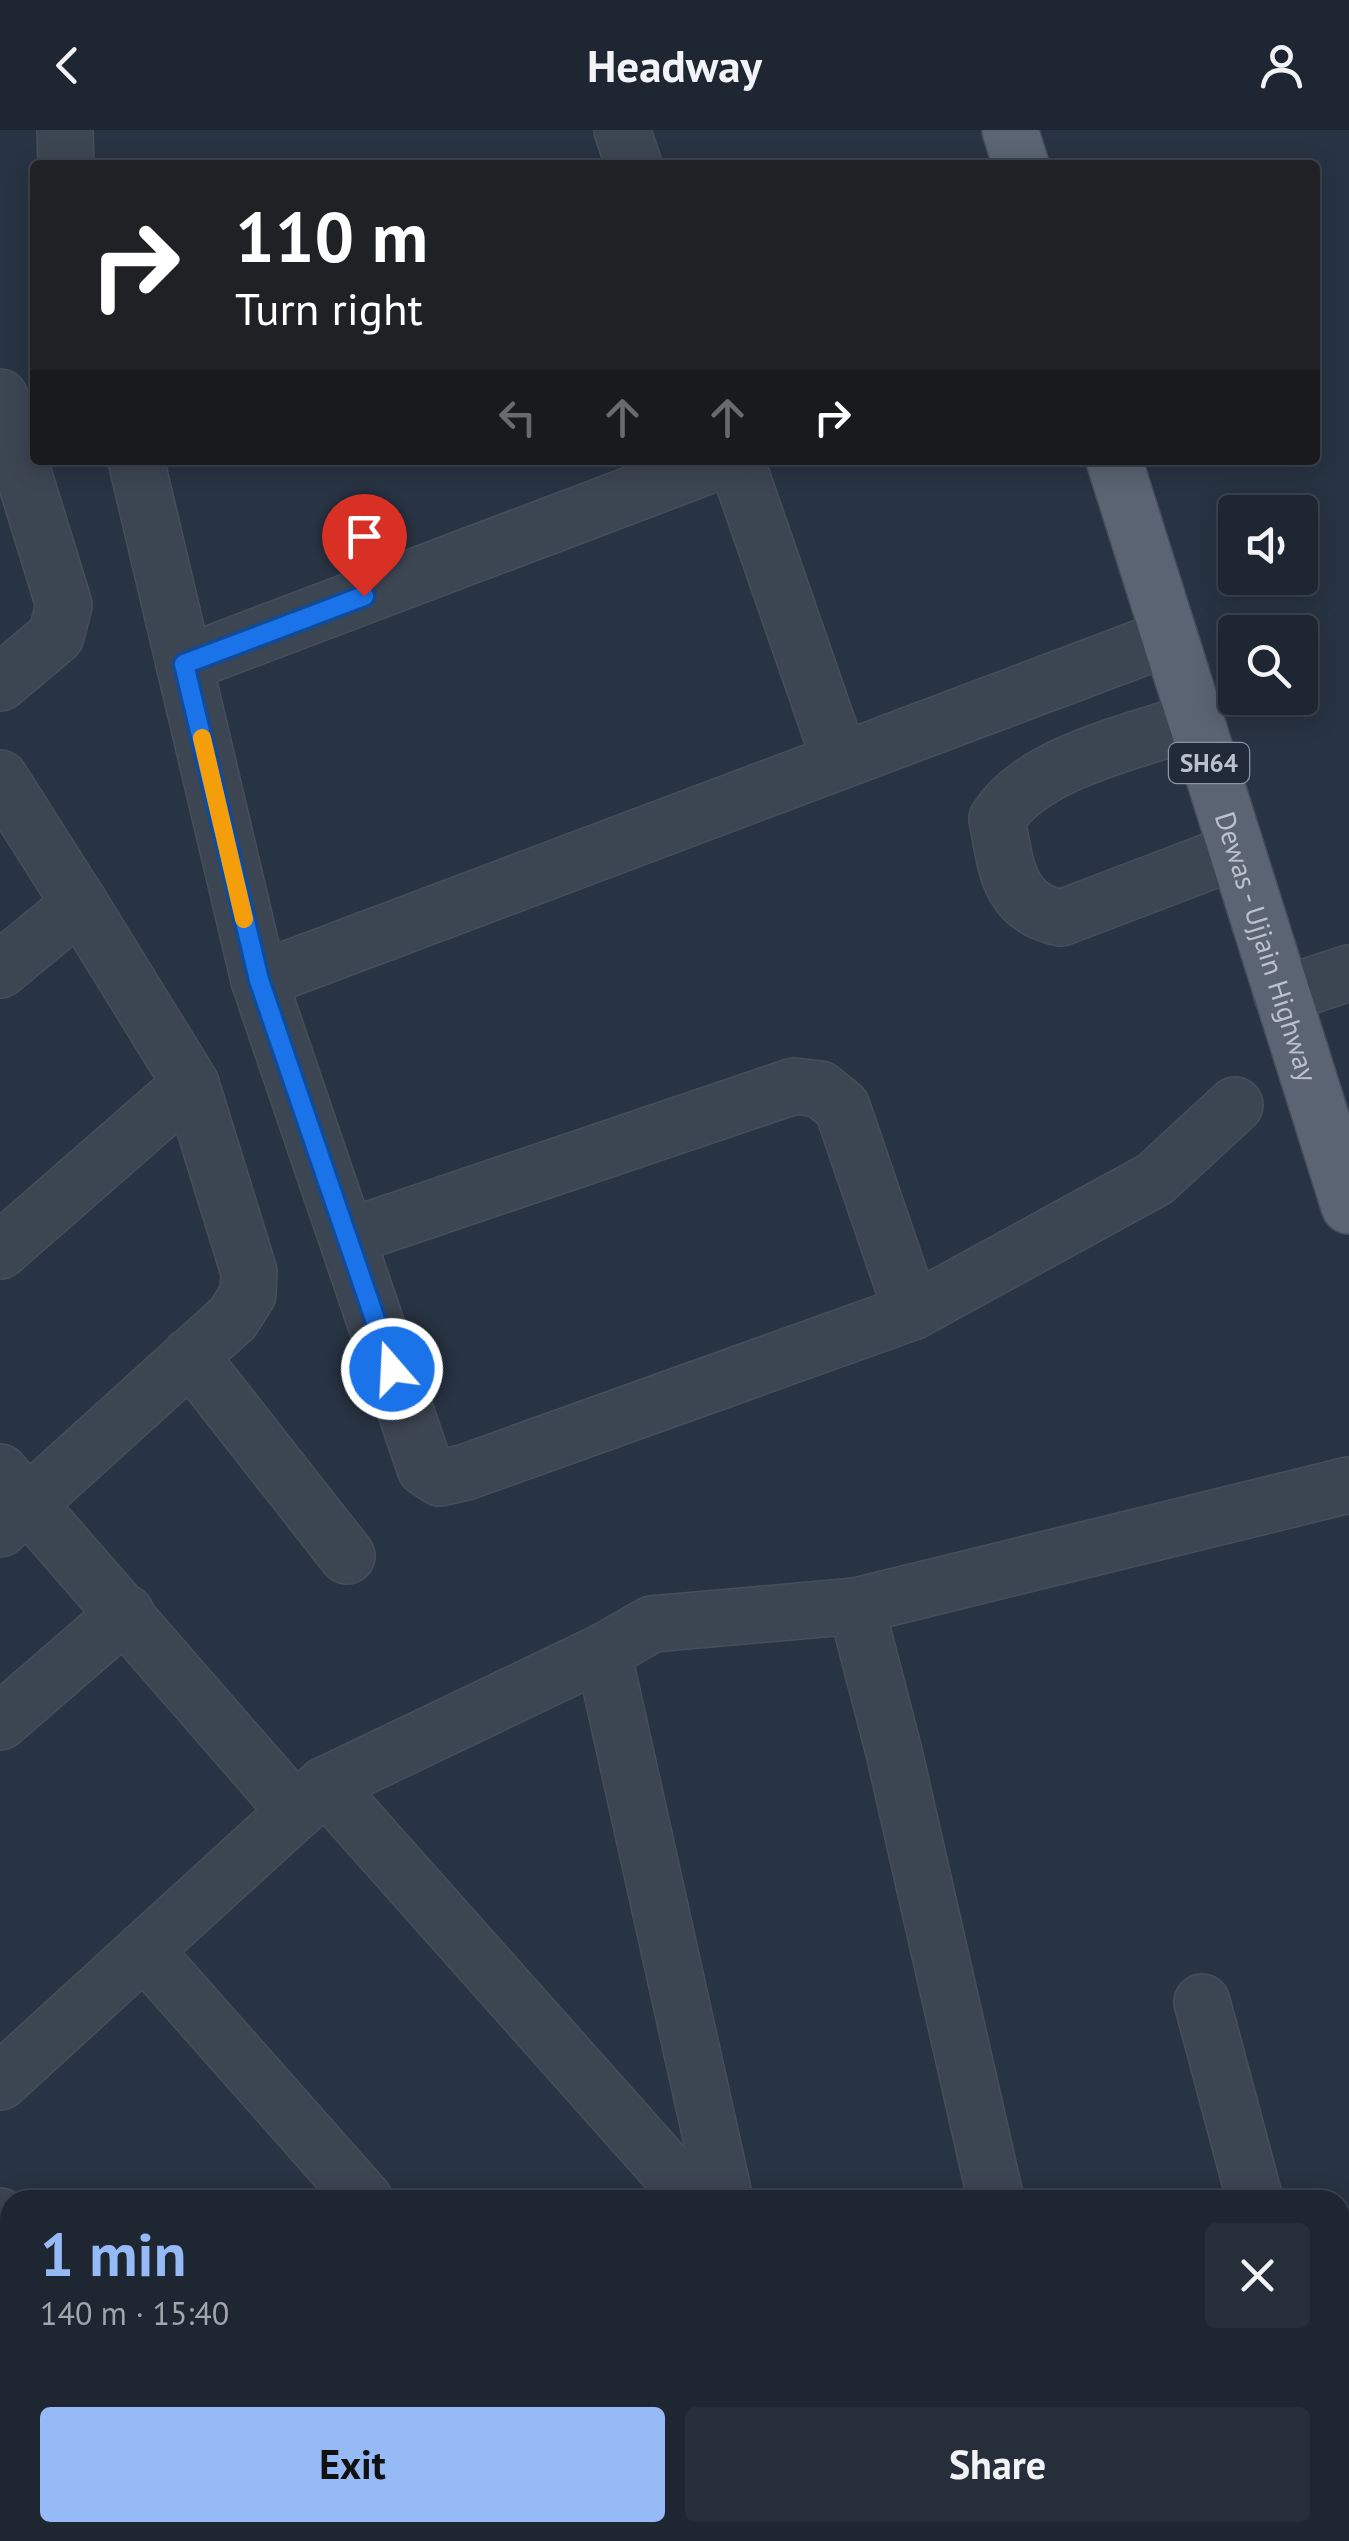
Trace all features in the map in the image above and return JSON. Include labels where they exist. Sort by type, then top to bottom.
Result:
[{"type":"main road","points":[[1010,130],[1019,160]]},
{"type":"main road","name":"Dewas - Ujjain Highway","points":[[1116,465],[1346,1194]]},
{"type":"street","points":[[65,130],[66,160]]},
{"type":"street","points":[[622,130],[632,160]]},
{"type":"street","points":[[0,397],[64,605],[56,636],[0,683]]},
{"type":"street","points":[[137,465],[259,980],[426,1468],[440,1478],[912,1312],[1156,1179],[1234,1105]]},
{"type":"street","points":[[184,664],[711,465]]},
{"type":"street","points":[[738,465],[840,760]]},
{"type":"street","points":[[259,980],[1170,638]]},
{"type":"street","points":[[1196,720],[1039,777],[1010,797],[997,819],[1015,892],[1036,913],[1061,918],[1237,851]]},
{"type":"street","points":[[0,778],[191,1084],[249,1272],[248,1294],[233,1318],[10,1501],[310,1799],[684,2190]]},
{"type":"street","points":[[0,970],[80,904]]},
{"type":"street","points":[[1282,995],[1349,973]]},
{"type":"street","points":[[2,1247],[191,1084]]},
{"type":"street","points":[[348,1237],[794,1086],[820,1089],[842,1108],[912,1312]]},
{"type":"street","points":[[190,1356],[346,1556]]},
{"type":"street","points":[[0,2082],[310,1799],[652,1624],[856,1606],[1349,1485]]},
{"type":"street","points":[[856,1606],[994,2190]]},
{"type":"street","points":[[0,1722],[126,1613]]},
{"type":"street","points":[[602,1652],[723,2190]]},
{"type":"street","points":[[144,1950],[356,2190]]},
{"type":"street","points":[[1202,2002],[1252,2190]]},
{"type":"slow traffic","points":[[202,738],[244,919]]},
{"type":"route","points":[[364,596],[184,664],[259,980],[392,1369]]}]
